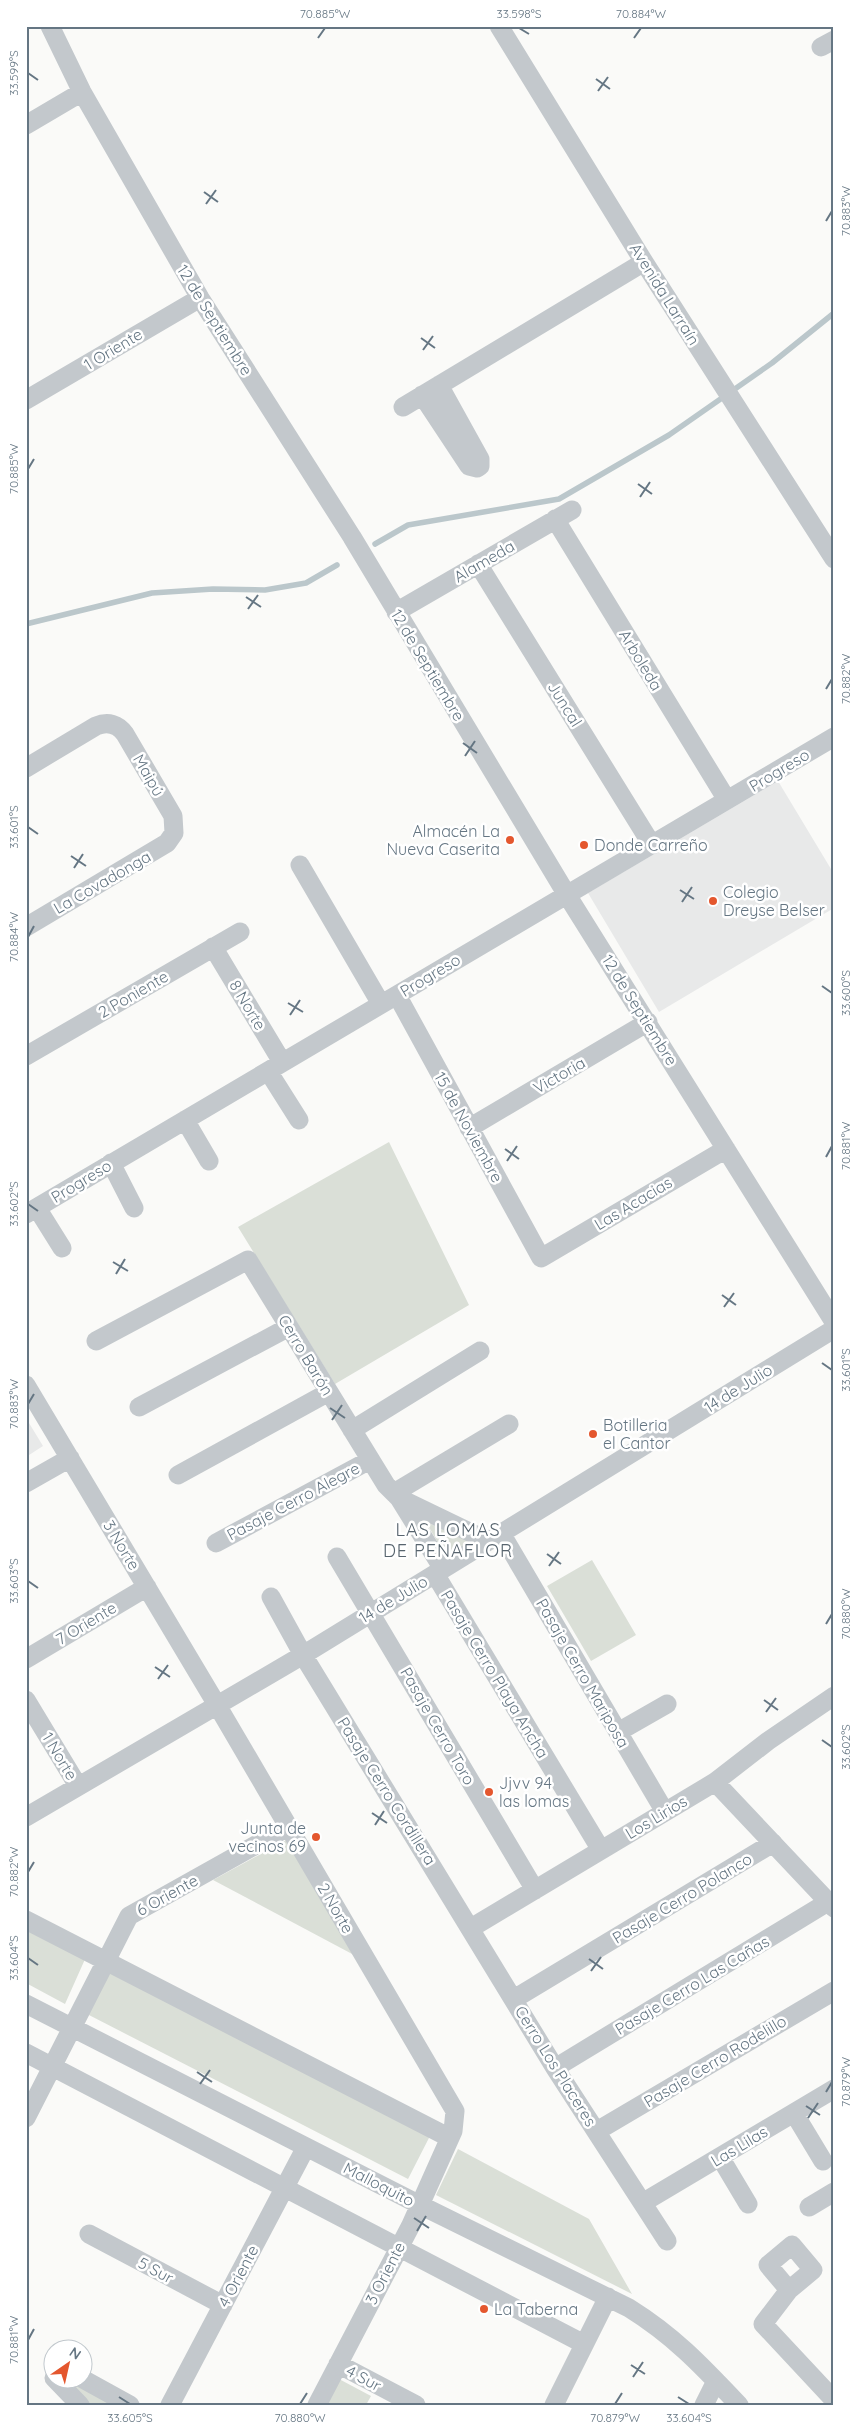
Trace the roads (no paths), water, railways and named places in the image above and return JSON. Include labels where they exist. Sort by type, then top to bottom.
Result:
[{"type":"street","name":"12 de Septiembre","points":[[50,26],[82,92],[200,298],[352,537],[566,895],[648,1022],[834,1322]]},
{"type":"street","name":"Avenida Larraín","points":[[499,26],[644,262],[834,559]]},
{"type":"street","points":[[26,125],[82,92]]},
{"type":"street","points":[[403,407],[644,262]]},
{"type":"street","name":"1 Oriente","points":[[26,400],[200,298]]},
{"type":"street","points":[[422,395],[469,466],[477,468],[480,466],[480,459],[439,385]]},
{"type":"street","name":"Alameda","points":[[396,612],[572,510]]},
{"type":"street","name":"Arboleda","points":[[555,519],[727,800]]},
{"type":"street","name":"Juncal","points":[[478,564],[652,844]]},
{"type":"street","name":"Maipú","points":[[26,768],[96,726],[112,724],[125,734],[173,816],[174,833]]},
{"type":"street","name":"Progreso","points":[[31,1211],[834,737]]},
{"type":"street","name":"La Covadonga","points":[[26,926],[167,844],[174,833]]},
{"type":"street","name":"15 de Noviembre","points":[[300,865],[389,1000],[469,1128],[540,1258]]},
{"type":"street","name":"2 Poniente","points":[[26,1056],[240,932]]},
{"type":"street","name":"8 Norte","points":[[213,947],[275,1067],[299,1120]]},
{"type":"street","name":"Victoria","points":[[469,1128],[648,1022]]},
{"type":"street","points":[[185,1120],[209,1161]]},
{"type":"street","name":"Las Acacias","points":[[540,1258],[726,1149]]},
{"type":"street","points":[[111,1164],[134,1208]]},
{"type":"street","points":[[31,1211],[62,1248]]},
{"type":"street","name":"Cerro Barón","points":[[96,1341],[248,1260],[370,1460],[386,1485],[396,1495],[439,1571]]},
{"type":"street","points":[[139,1407],[289,1327]]},
{"type":"street","name":"14 de Julio","points":[[26,1817],[303,1655],[834,1329]]},
{"type":"street","points":[[352,1430],[480,1351]]},
{"type":"street","name":"3 Norte","points":[[26,1386],[217,1705]]},
{"type":"street","points":[[178,1475],[329,1392]]},
{"type":"street","points":[[396,1495],[509,1424]]},
{"type":"street","points":[[26,1483],[70,1458]]},
{"type":"street","name":"Pasaje Cerro Alegre","points":[[216,1543],[370,1460]]},
{"type":"street","name":"Cerro Barón","points":[[396,1495],[495,1537]]},
{"type":"street","name":"Pasaje Cerro Mariposa","points":[[495,1537],[618,1732],[665,1812]]},
{"type":"street","name":"Pasaje Cerro Toro","points":[[337,1557],[535,1890]]},
{"type":"street","name":"Pasaje Cerro Playa Ancha","points":[[439,1571],[601,1850]]},
{"type":"street","name":"7 Oriente","points":[[26,1659],[147,1587]]},
{"type":"street","name":"Pasaje Cerro Cordillera","points":[[271,1597],[303,1655],[471,1928]]},
{"type":"street","name":"Los Lirios","points":[[471,1928],[715,1782],[768,1741],[834,1696]]},
{"type":"street","name":"1 Norte","points":[[26,1700],[78,1786]]},
{"type":"street","points":[[618,1732],[667,1704]]},
{"type":"street","name":"2 Norte","points":[[217,1705],[455,2111]]},
{"type":"street","points":[[715,1782],[831,1905]]},
{"type":"street","name":"6 Oriente","points":[[26,2118],[129,1916],[288,1827]]},
{"type":"street","name":"Pasaje Cerro Polanco","points":[[514,1999],[772,1843]]},
{"type":"street","name":"Pasaje Cerro Las Cañas","points":[[555,2068],[831,1905]]},
{"type":"street","points":[[26,1920],[450,2138]]},
{"type":"street","name":"Cerro Los Placeres","points":[[471,1928],[555,2068],[644,2202],[667,2241]]},
{"type":"street","name":"Pasaje Cerro Rodelillo","points":[[597,2131],[834,1991]]},
{"type":"street","name":"Malloquito","points":[[26,2004],[420,2205],[608,2297],[661,2328],[738,2405]]},
{"type":"street","points":[[26,2053],[584,2344]]},
{"type":"street","name":"Las Lilas","points":[[644,2202],[834,2090]]},
{"type":"street","name":"3 Oriente","points":[[317,2405],[420,2205],[453,2131],[455,2111]]},
{"type":"street","points":[[794,2113],[823,2161]]},
{"type":"street","name":"4 Oriente","points":[[170,2405],[306,2147]]},
{"type":"street","points":[[720,2156],[748,2204]]},
{"type":"street","points":[[809,2207],[834,2192]]},
{"type":"street","name":"5 Sur","points":[[89,2234],[223,2305]]},
{"type":"street","points":[[789,2290],[762,2324],[834,2400]]},
{"type":"street","points":[[554,2405],[608,2297]]},
{"type":"street","name":"4 Sur","points":[[338,2364],[416,2405]]},
{"type":"street","points":[[704,2405],[716,2381]]},
{"type":"street","points":[[92,2384],[130,2405]]},
{"type":"street","points":[[63,2388],[80,2405]]},
{"type":"waterway","points":[[375,544],[408,525],[559,499],[669,435],[772,363],[834,313]]},
{"type":"waterway","points":[[26,624],[152,593],[213,589],[265,590],[306,583],[337,565]]},
{"type":"place","name":"Almacén La Nueva Caserita","points":[[510,840]]},
{"type":"place","name":"Donde Carreño","points":[[584,845]]},
{"type":"place","name":"Colegio Dreyse Belser","points":[[713,901]]},
{"type":"place","name":"Botilleria el Cantor","points":[[593,1434]]},
{"type":"place","name":"Jjvv 94 las lomas","points":[[489,1792]]},
{"type":"place","name":"Junta de vecinos 69","points":[[316,1837]]},
{"type":"place","name":"La Taberna","points":[[484,2309]]},
{"type":"district","name":"LAS LOMAS DE PEÑAFLOR","points":[[448,1540]]}]
